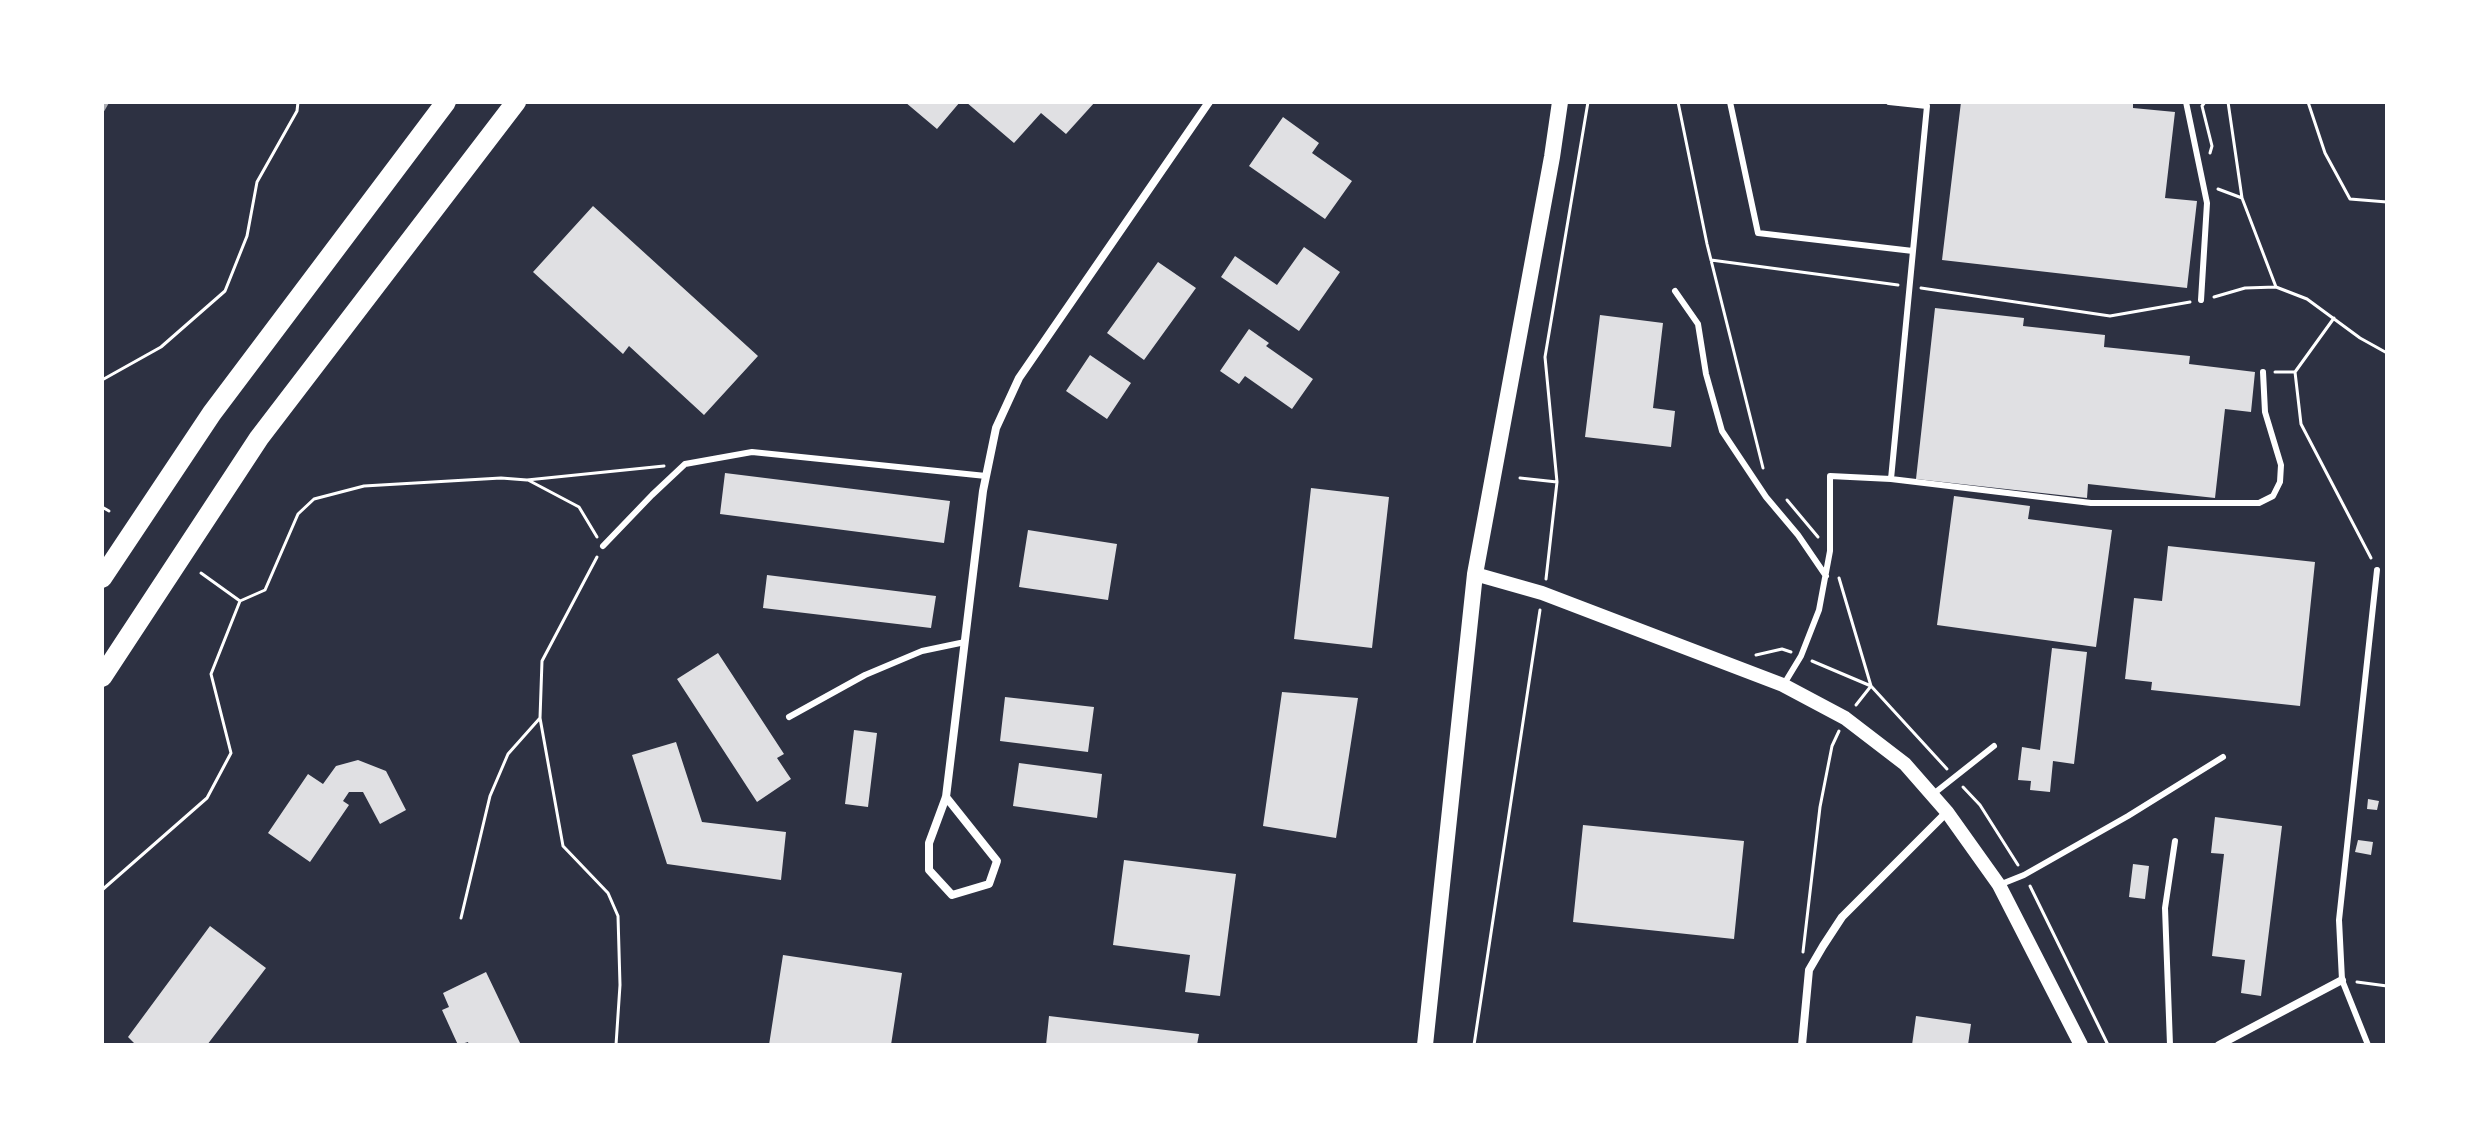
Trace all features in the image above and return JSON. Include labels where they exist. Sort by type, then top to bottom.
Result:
[{"type":"highway","points":[[102,578],[212,413],[446,102]]},
{"type":"highway","points":[[102,677],[259,438],[516,102]]},
{"type":"main road","points":[[1425,1045],[1475,574],[1560,102]]},
{"type":"street","points":[[946,797],[997,861],[989,884],[952,895],[929,870],[929,843],[946,797],[986,476],[996,428],[1019,378],[1209,102]]},
{"type":"street","points":[[1475,574],[1542,593],[1783,685],[1845,718],[1905,764],[1947,812],[1999,885],[2081,1045]]},
{"type":"street","points":[[1802,1045],[1809,970],[1823,946],[1842,917],[1947,812]]},
{"type":"street","points":[[2219,1045],[2342,980]]},
{"type":"lane","points":[[1730,102],[1758,233],[1913,251]]},
{"type":"lane","points":[[1889,102],[1927,106],[1891,479]]},
{"type":"lane","points":[[2186,102],[2207,203],[2201,300]]},
{"type":"lane","points":[[1675,291],[1698,324],[1706,374],[1722,431],[1766,497],[1798,535],[1826,576]]},
{"type":"lane","points":[[1783,685],[1801,656],[1826,576],[1830,551],[1830,476],[1891,479],[2091,503],[2259,503],[2273,496],[2280,482],[2281,465],[2265,412],[2263,372]]},
{"type":"lane","points":[[603,546],[685,464],[752,452],[986,476]]},
{"type":"lane","points":[[2368,1045],[2342,980],[2339,920],[2377,570]]},
{"type":"lane","points":[[789,717],[865,675],[922,651],[965,642]]},
{"type":"lane","points":[[1932,795],[1994,746]]},
{"type":"lane","points":[[1999,885],[2024,875],[2128,816],[2223,757]]},
{"type":"lane","points":[[2170,1045],[2165,908],[2175,841]]},
{"type":"path","points":[[102,380],[161,347],[225,291],[247,236],[257,182],[297,111],[298,102]]},
{"type":"path","points":[[1678,102],[1711,260],[1764,473]]},
{"type":"path","points":[[2205,102],[2202,106],[2212,146],[2204,184],[2242,198]]},
{"type":"path","points":[[2228,102],[2242,198],[2276,287]]},
{"type":"path","points":[[2308,102],[2325,153],[2350,199],[2387,202]]},
{"type":"path","points":[[1711,260],[2110,316],[2201,300],[2245,288],[2276,287],[2307,299],[2360,338],[2387,352]]},
{"type":"path","points":[[2334,318],[2295,372],[2301,424],[2377,570]]},
{"type":"path","points":[[2263,372],[2295,372]]},
{"type":"path","points":[[102,890],[207,798],[231,753],[211,674],[240,601],[265,590],[298,514],[314,499],[364,486],[501,478],[527,480],[685,464]]},
{"type":"path","points":[[1520,478],[1557,482]]},
{"type":"path","points":[[527,480],[579,507],[603,546],[542,661],[540,718],[563,846],[608,893],[618,916],[620,985],[616,1045]]},
{"type":"path","points":[[1783,495],[1830,551],[1871,686],[1845,718],[1832,746],[1820,807],[1802,960]]},
{"type":"path","points":[[102,507],[109,511]]},
{"type":"path","points":[[201,573],[240,601]]},
{"type":"path","points":[[461,918],[490,796],[508,754],[540,718]]},
{"type":"path","points":[[2342,980],[2387,986]]},
{"type":"building","points":[[905,102],[960,102],[937,129]]},
{"type":"building","points":[[966,102],[1095,102],[1066,134],[1041,113],[1014,143]]},
{"type":"building","points":[[1961,102],[2133,102],[2133,108],[2175,112],[2165,198],[2197,201],[2187,288],[1942,260]]},
{"type":"building","points":[[1283,117],[1319,143],[1312,153],[1352,181],[1325,219],[1249,166]]},
{"type":"building","points":[[593,206],[758,356],[704,415],[629,346],[623,354],[533,272]]},
{"type":"building","points":[[1304,247],[1340,272],[1299,331],[1221,277],[1235,256],[1277,285]]},
{"type":"building","points":[[1158,262],[1196,288],[1144,360],[1107,333]]},
{"type":"building","points":[[1935,308],[2024,318],[2023,326],[2105,335],[2104,347],[2190,356],[2189,364],[2255,372],[2251,412],[2225,409],[2215,498],[2088,484],[2087,498],[1916,479]]},
{"type":"building","points":[[1600,315],[1663,323],[1653,408],[1675,411],[1671,447],[1585,437]]},
{"type":"building","points":[[1249,329],[1269,343],[1266,346],[1313,379],[1292,409],[1245,376],[1239,384],[1220,371]]},
{"type":"building","points":[[1090,355],[1131,383],[1107,419],[1066,391]]},
{"type":"building","points":[[725,473],[950,501],[944,543],[720,514]]},
{"type":"building","points":[[1311,488],[1389,497],[1372,648],[1294,639]]},
{"type":"building","points":[[1954,496],[2030,506],[2028,519],[2112,530],[2096,647],[1937,625]]},
{"type":"building","points":[[1028,530],[1117,544],[1108,600],[1019,587]]},
{"type":"building","points":[[2168,546],[2315,562],[2300,706],[2151,690],[2152,682],[2125,679],[2134,598],[2162,601]]},
{"type":"building","points":[[767,575],[936,596],[931,628],[763,608]]},
{"type":"building","points":[[2052,648],[2087,652],[2074,764],[2053,761],[2050,792],[2030,790],[2031,781],[2018,780],[2022,747],[2040,750]]},
{"type":"building","points":[[718,653],[784,754],[777,758],[791,779],[757,802],[677,679]]},
{"type":"building","points":[[1282,692],[1358,698],[1336,838],[1263,826]]},
{"type":"building","points":[[1005,697],[1094,707],[1088,752],[1000,741]]},
{"type":"building","points":[[854,730],[877,733],[868,807],[845,804]]},
{"type":"building","points":[[676,742],[702,822],[786,832],[781,880],[667,864],[632,755]]},
{"type":"building","points":[[358,760],[386,771],[406,810],[380,824],[363,792],[349,792],[343,801],[349,805],[310,862],[268,833],[308,774],[323,784],[336,766]]},
{"type":"building","points":[[1019,763],[1102,774],[1097,818],[1013,806]]},
{"type":"building","points":[[2368,799],[2379,801],[2377,810],[2367,809]]},
{"type":"building","points":[[2215,817],[2282,826],[2261,996],[2241,993],[2245,960],[2212,956],[2224,854],[2211,853]]},
{"type":"building","points":[[1583,825],[1744,841],[1734,939],[1573,922]]},
{"type":"building","points":[[2358,840],[2373,842],[2371,855],[2355,852]]},
{"type":"building","points":[[1124,860],[1236,874],[1220,996],[1185,992],[1190,955],[1113,945]]},
{"type":"building","points":[[2133,864],[2149,866],[2145,899],[2129,897]]},
{"type":"building","points":[[210,926],[266,968],[207,1045],[136,1045],[128,1037]]},
{"type":"building","points":[[783,955],[902,973],[891,1045],[769,1045]]},
{"type":"building","points":[[486,972],[521,1045],[469,1045],[468,1042],[458,1045],[442,1010],[449,1007],[443,993]]},
{"type":"building","points":[[1049,1016],[1199,1034],[1197,1045],[1046,1045]]},
{"type":"building","points":[[1916,1016],[1971,1024],[1968,1045],[1912,1045]]},
{"type":"railway","points":[[102,109],[106,102]]}]
